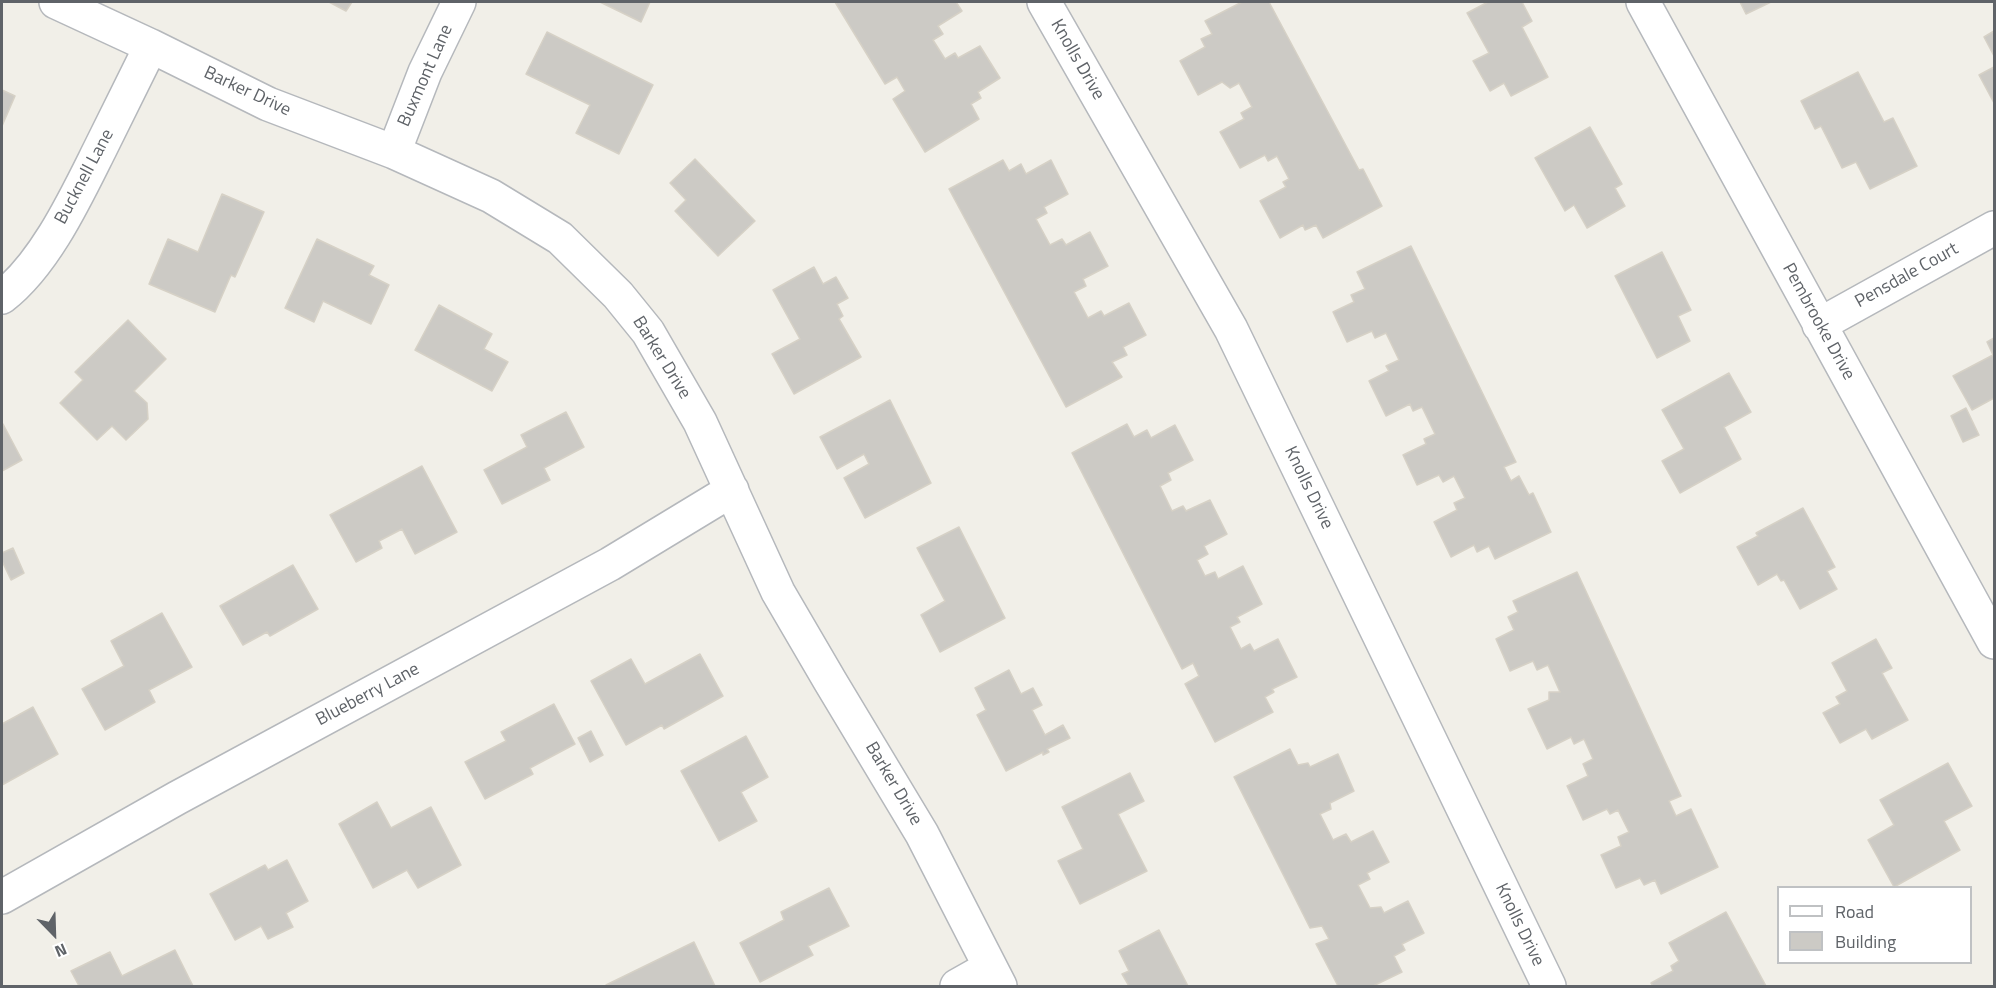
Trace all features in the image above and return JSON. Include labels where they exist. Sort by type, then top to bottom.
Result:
[{"type":"street","name":"Barker Drive","points":[[56,2],[268,104],[394,152],[491,196],[560,238],[618,295],[648,332],[700,422],[778,591],[922,834],[995,977]]},
{"type":"street","name":"Buxmont Lane","points":[[394,152],[425,72],[459,2]]},
{"type":"street","name":"Knolls Drive","points":[[1044,2],[1231,329],[1549,987]]},
{"type":"street","name":"Pembrooke Drive","points":[[1643,2],[1995,642]]},
{"type":"street","name":"Bucknell Lane","points":[[2,297],[30,268],[58,229],[74,202],[151,46]]},
{"type":"street","name":"Pensdale Court","points":[[1820,325],[1995,228]]},
{"type":"street","name":"Blueberry Lane","points":[[2,897],[177,798],[610,564],[732,490]]},
{"type":"street","points":[[957,987],[995,977]]},
{"type":"building","points":[[329,2],[352,2],[346,11]]},
{"type":"building","points":[[600,2],[650,2],[641,22]]},
{"type":"building","points":[[835,2],[956,2],[962,11],[938,26],[943,34],[933,40],[945,59],[955,53],[958,58],[980,46],[1000,78],[978,92],[981,98],[971,104],[979,119],[925,152],[893,99],[905,91],[897,77],[885,84]]},
{"type":"building","points":[[1242,2],[1269,2],[1359,170],[1363,169],[1382,206],[1323,238],[1316,225],[1305,230],[1303,225],[1280,238],[1260,201],[1286,187],[1283,182],[1289,179],[1277,156],[1268,161],[1265,155],[1240,168],[1220,132],[1244,119],[1241,113],[1252,107],[1239,83],[1230,88],[1222,82],[1198,95],[1180,61],[1205,47],[1201,39],[1212,34],[1205,21]]},
{"type":"building","points":[[1488,2],[1522,2],[1532,21],[1522,27],[1548,77],[1511,96],[1504,83],[1490,91],[1473,61],[1489,53],[1467,13]]},
{"type":"building","points":[[1740,2],[1771,2],[1746,14]]},
{"type":"building","points":[[1994,31],[1994,56],[1984,37]]},
{"type":"building","points":[[547,32],[653,85],[619,154],[576,133],[590,105],[526,74]]},
{"type":"building","points":[[1994,67],[1994,103],[1979,75]]},
{"type":"building","points":[[1858,72],[1884,122],[1893,118],[1917,166],[1870,189],[1856,162],[1842,168],[1821,126],[1815,129],[1801,101]]},
{"type":"building","points":[[2,90],[15,96],[2,126]]},
{"type":"building","points":[[1590,127],[1622,184],[1615,188],[1625,206],[1587,228],[1574,205],[1565,211],[1535,158]]},
{"type":"building","points":[[695,159],[755,221],[718,256],[675,211],[686,200],[670,183]]},
{"type":"building","points":[[1003,160],[1009,171],[1021,164],[1026,174],[1051,160],[1068,194],[1044,207],[1047,213],[1036,219],[1050,245],[1062,239],[1066,245],[1090,232],[1108,266],[1083,279],[1086,286],[1074,292],[1088,318],[1101,311],[1104,316],[1129,303],[1146,335],[1123,347],[1127,355],[1112,362],[1122,377],[1066,407],[949,189]]},
{"type":"building","points":[[222,194],[264,212],[235,277],[231,275],[215,312],[149,284],[168,239],[198,252]]},
{"type":"building","points":[[317,239],[374,266],[369,275],[389,285],[371,324],[323,301],[314,322],[285,308]]},
{"type":"building","points":[[1411,246],[1516,462],[1504,467],[1511,481],[1519,476],[1529,495],[1533,493],[1551,532],[1495,559],[1489,546],[1477,552],[1474,545],[1451,557],[1434,522],[1457,510],[1454,503],[1465,498],[1454,476],[1443,482],[1439,475],[1417,485],[1403,455],[1426,444],[1424,439],[1435,434],[1422,407],[1413,411],[1410,404],[1386,416],[1369,381],[1389,371],[1386,366],[1399,360],[1386,333],[1375,338],[1372,331],[1347,342],[1333,312],[1354,302],[1351,295],[1365,289],[1357,272]]},
{"type":"building","points":[[1662,252],[1691,310],[1678,316],[1690,341],[1657,358],[1615,276]]},
{"type":"building","points":[[814,267],[823,284],[836,277],[848,298],[837,304],[843,316],[839,319],[861,357],[794,394],[772,354],[800,339],[773,290]]},
{"type":"building","points":[[439,305],[492,334],[484,349],[508,362],[492,391],[415,350]]},
{"type":"building","points":[[128,320],[166,359],[134,391],[147,403],[148,419],[126,440],[112,426],[97,440],[60,403],[83,380],[75,372]]},
{"type":"building","points":[[1994,338],[1994,398],[1972,410],[1953,376],[1993,355],[1987,342]]},
{"type":"building","points":[[1729,373],[1751,412],[1724,427],[1741,459],[1680,493],[1662,461],[1684,449],[1662,410]]},
{"type":"building","points":[[890,400],[931,483],[865,518],[844,478],[869,464],[864,454],[837,469],[820,437]]},
{"type":"building","points":[[1966,408],[1979,435],[1963,442],[1951,416]]},
{"type":"building","points":[[566,412],[584,447],[544,468],[550,480],[502,504],[484,470],[527,447],[521,435]]},
{"type":"building","points":[[1127,424],[1134,437],[1147,430],[1151,438],[1175,425],[1193,460],[1168,473],[1171,480],[1160,486],[1172,511],[1183,506],[1186,511],[1210,500],[1227,534],[1204,546],[1208,554],[1197,560],[1205,576],[1215,572],[1218,579],[1243,566],[1262,604],[1237,617],[1240,622],[1230,627],[1241,649],[1250,644],[1254,651],[1278,639],[1297,677],[1272,689],[1274,692],[1265,697],[1273,712],[1215,742],[1185,684],[1199,676],[1193,663],[1182,669],[1072,453]]},
{"type":"building","points":[[2,425],[22,460],[2,471]]},
{"type":"building","points":[[422,466],[457,532],[415,554],[402,529],[379,541],[382,548],[356,562],[330,515]]},
{"type":"building","points":[[1803,508],[1835,567],[1827,571],[1837,589],[1800,609],[1784,580],[1781,581],[1777,574],[1758,585],[1737,547],[1758,536],[1756,533]]},
{"type":"building","points":[[959,527],[1005,618],[940,652],[921,615],[945,601],[917,548]]},
{"type":"building","points":[[13,548],[24,573],[11,580],[2,561],[2,553]]},
{"type":"building","points":[[293,565],[318,609],[270,636],[267,632],[243,645],[220,606]]},
{"type":"building","points":[[1577,572],[1681,796],[1669,801],[1676,816],[1691,809],[1718,867],[1661,894],[1655,880],[1644,885],[1640,878],[1616,888],[1601,855],[1621,846],[1618,837],[1629,832],[1618,810],[1610,814],[1607,809],[1583,820],[1567,786],[1588,776],[1583,764],[1593,759],[1584,739],[1574,744],[1571,737],[1547,749],[1528,709],[1549,700],[1549,692],[1560,692],[1548,665],[1537,670],[1533,661],[1510,671],[1496,639],[1514,630],[1508,617],[1518,612],[1513,601]]},
{"type":"building","points":[[162,613],[192,667],[149,690],[155,702],[105,730],[82,689],[124,666],[111,641]]},
{"type":"building","points":[[1876,639],[1892,668],[1882,673],[1908,720],[1872,739],[1866,729],[1840,743],[1823,713],[1840,704],[1836,697],[1847,691],[1832,663]]},
{"type":"building","points":[[700,654],[723,696],[664,729],[662,725],[626,745],[591,681],[631,659],[645,684]]},
{"type":"building","points":[[1009,670],[1021,694],[1033,688],[1042,705],[1032,710],[1045,735],[1063,725],[1070,738],[1047,749],[1049,752],[1043,755],[1043,752],[1006,771],[977,715],[986,710],[975,688]]},
{"type":"building","points":[[554,704],[575,744],[530,768],[533,774],[485,799],[465,762],[506,741],[501,732]]},
{"type":"building","points":[[33,707],[58,754],[2,785],[2,724]]},
{"type":"building","points":[[591,731],[603,755],[590,762],[578,738]]},
{"type":"building","points":[[746,736],[768,777],[741,792],[757,821],[719,841],[681,771]]},
{"type":"building","points":[[1290,749],[1298,765],[1308,763],[1310,767],[1338,754],[1354,791],[1330,803],[1331,809],[1320,814],[1333,840],[1346,834],[1351,842],[1373,831],[1389,862],[1367,873],[1370,879],[1358,885],[1370,908],[1381,907],[1384,913],[1408,901],[1424,933],[1402,944],[1405,950],[1394,956],[1402,972],[1373,986],[1338,986],[1316,944],[1329,939],[1322,926],[1310,928],[1234,777]]},
{"type":"building","points":[[1948,763],[1972,806],[1944,821],[1960,850],[1893,886],[1868,840],[1894,825],[1880,800]]},
{"type":"building","points":[[1130,773],[1144,801],[1118,814],[1147,871],[1080,904],[1058,861],[1083,849],[1062,807]]},
{"type":"building","points":[[377,802],[391,828],[431,807],[461,865],[418,888],[407,870],[373,888],[339,824]]},
{"type":"building","points":[[287,860],[308,901],[286,913],[293,927],[268,939],[261,926],[235,940],[210,894],[265,865],[268,870]]},
{"type":"building","points":[[829,888],[849,926],[808,946],[813,955],[760,982],[740,943],[784,920],[781,912]]},
{"type":"building","points":[[1726,912],[1766,986],[1653,986],[1651,983],[1673,971],[1671,966],[1679,961],[1669,943]]},
{"type":"building","points":[[1159,930],[1188,986],[1129,986],[1122,974],[1129,971],[1119,951]]},
{"type":"building","points":[[694,942],[715,986],[606,985]]},
{"type":"building","points":[[175,950],[193,986],[79,986],[71,971],[110,952],[122,976]]}]
